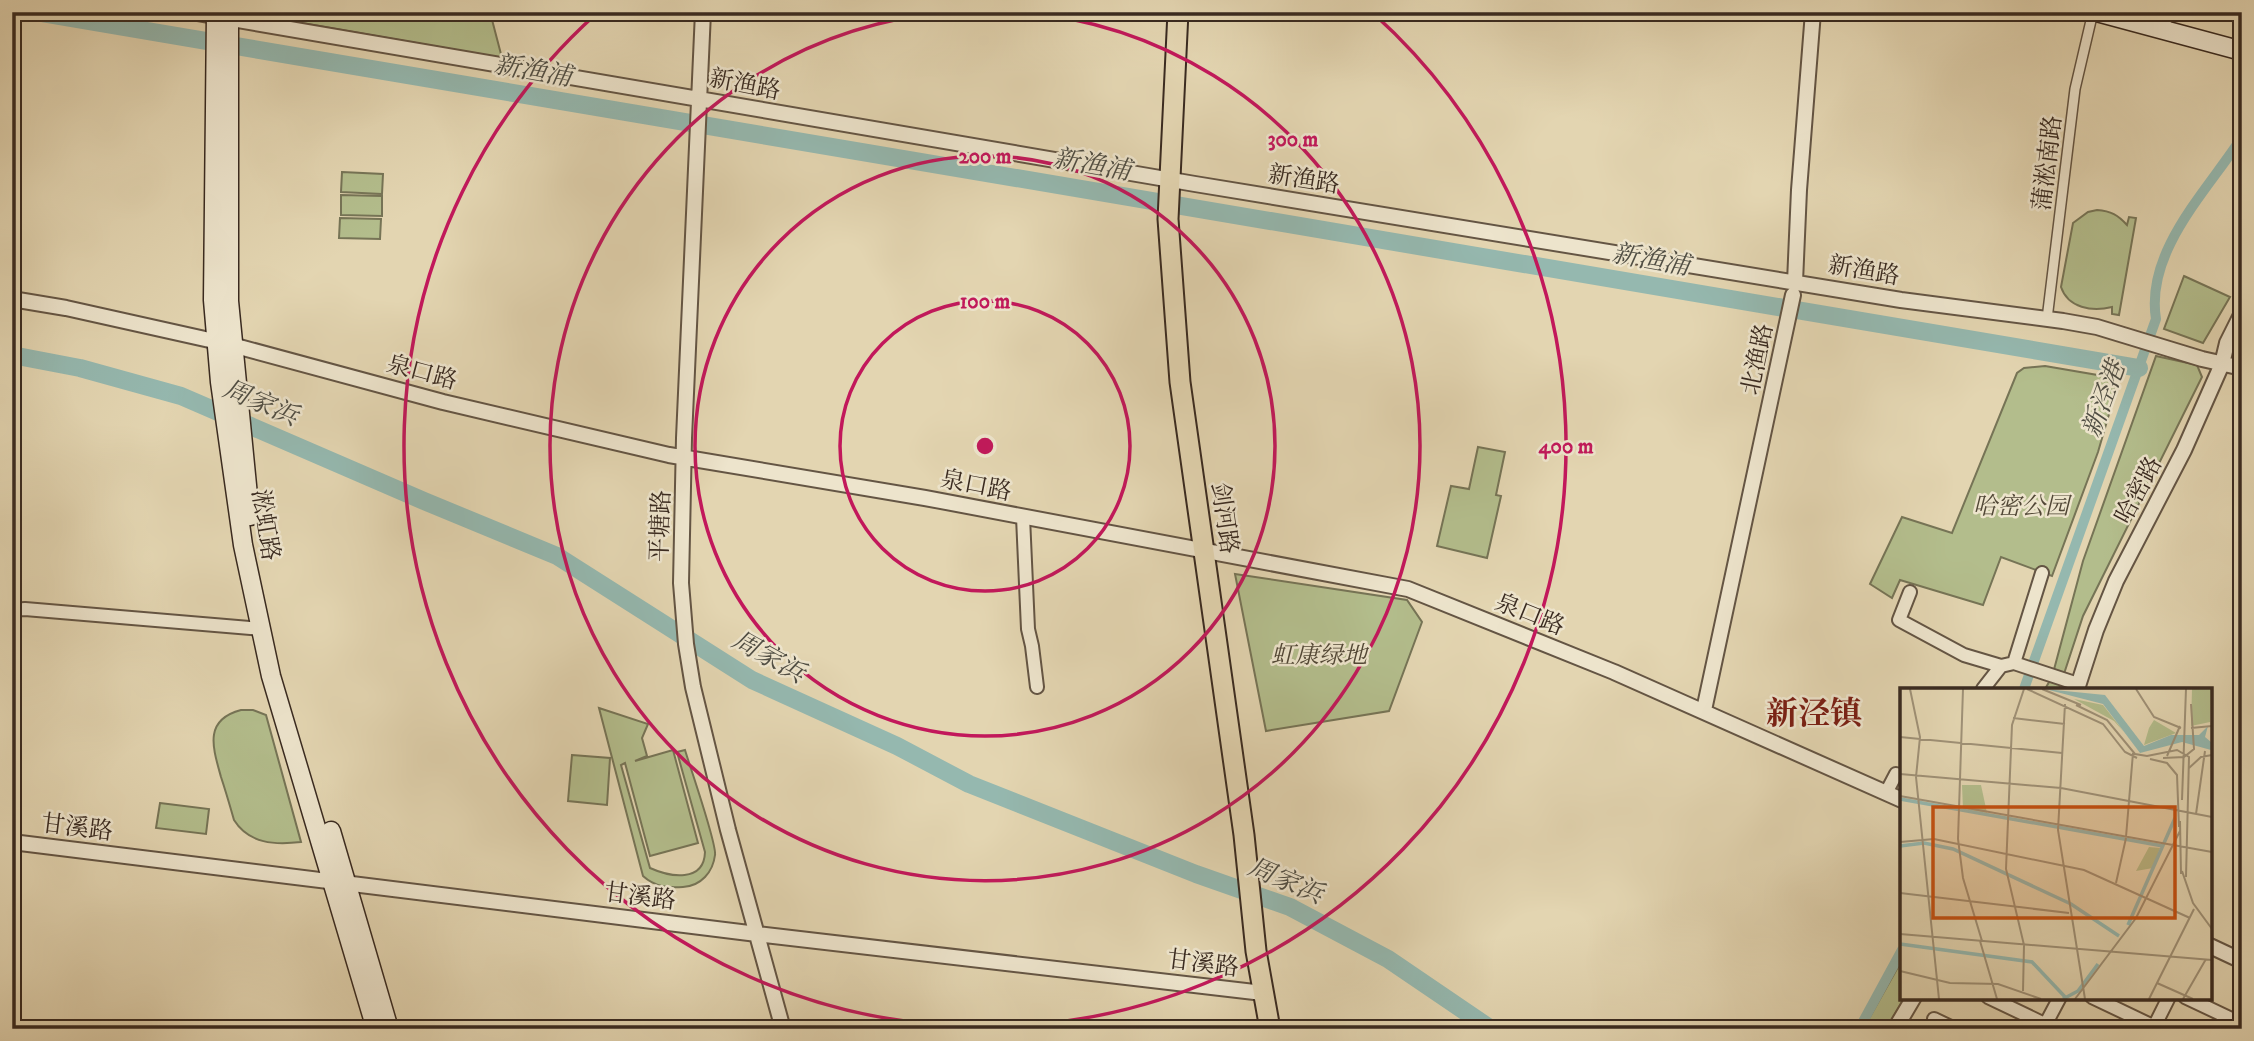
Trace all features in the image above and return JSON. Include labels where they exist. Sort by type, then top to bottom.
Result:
[{"type":"main road","name":"剑河路","points":[[1178,12],[1168,219],[1180,383],[1244,835],[1256,951],[1270,1029]]},
{"type":"main road","points":[[2095,12],[2242,51]]},
{"type":"main road","name":"淞虹路","points":[[222,21],[213,300],[224,344],[236,445],[253,541],[280,669],[340,882],[376,1029]]},
{"type":"main road","name":"淞虹路","points":[[236,445],[243,545],[271,677],[389,1029]]},
{"type":"street","name":"新渔路","points":[[191,12],[222,21],[698,105],[813,120],[1168,179],[1794,288],[2097,327],[2242,368]]},
{"type":"street","name":"平塘路","points":[[703,12],[696,133],[681,583],[686,645],[693,687],[716,783],[783,1029]]},
{"type":"street","name":"北渔路","points":[[1704,710],[1794,288],[1813,12]]},
{"type":"street","name":"蒲淞南路","points":[[2047,319],[2075,89],[2095,12]]},
{"type":"street","points":[[2164,12],[2166,32]]},
{"type":"street","name":"泉口路","points":[[12,299],[66,308],[224,344],[443,402],[685,458],[925,498],[1408,589],[1704,710],[1900,799]]},
{"type":"street","name":"哈密路","points":[[2078,687],[2096,629],[2116,581],[2184,450],[2222,364],[2227,343],[2242,313]]},
{"type":"street","points":[[1023,517],[1028,629],[1037,687]]},
{"type":"street","points":[[1984,688],[2007,665],[2042,573]]},
{"type":"street","points":[[1910,592],[1899,620],[1964,655],[2052,677],[2078,687]]},
{"type":"street","points":[[12,611],[25,609],[261,629]]},
{"type":"street","points":[[1886,793],[1896,774],[1900,775]]},
{"type":"street","name":"甘溪路","points":[[12,842],[1263,993]]},
{"type":"street","points":[[2212,947],[2242,961]]},
{"type":"street","points":[[1895,1029],[1913,999]]},
{"type":"street","points":[[1992,999],[2048,1027],[2059,999]]},
{"type":"street","points":[[2096,999],[2155,1028],[2168,999]]},
{"type":"street","points":[[2189,999],[2242,1024]]},
{"type":"street","points":[[1934,1019],[1955,1029]]},
{"type":"green space","points":[[270,12],[490,12],[502,58],[279,19]]},
{"type":"green space","points":[[342,172],[383,174],[382,194],[341,192]]},
{"type":"green space","points":[[341,195],[382,196],[382,216],[341,215]]},
{"type":"green space","points":[[2097,210],[2114,214],[2127,225],[2129,217],[2136,218],[2119,315],[2112,314],[2112,307],[2097,309],[2075,304],[2064,294],[2061,287],[2073,223],[2088,212]]},
{"type":"green space","points":[[340,218],[381,219],[380,239],[339,238]]},
{"type":"green space","points":[[2184,276],[2230,297],[2203,343],[2164,329]]},
{"type":"green space","points":[[2156,356],[2197,365],[2202,377],[2083,616],[2059,688],[2046,688],[2052,677],[2083,561]]},
{"type":"green space","name":"哈密公园","points":[[2045,366],[2109,377],[2116,390],[2098,452],[2052,576],[2001,557],[1983,605],[1900,580],[1892,598],[1870,584],[1902,517],[1952,533],[2017,373],[2024,368]]},
{"type":"green space","points":[[1478,447],[1505,452],[1496,495],[1501,496],[1487,558],[1437,546],[1451,486],[1469,489]]},
{"type":"green space","name":"虹康绿地","points":[[1235,574],[1407,600],[1422,622],[1389,711],[1266,731]]},
{"type":"green space","points":[[599,708],[648,724],[642,738],[647,756],[635,761],[673,750],[698,843],[650,856],[625,763],[621,765],[650,868],[676,875],[685,875],[699,869],[705,852],[677,752],[685,750],[708,821],[715,855],[712,867],[701,881],[689,886],[667,887],[652,883],[643,876]]},
{"type":"green space","points":[[241,710],[253,710],[266,715],[301,842],[263,841],[247,834],[234,820],[215,756],[214,736],[221,721]]},
{"type":"green space","points":[[572,755],[610,758],[607,805],[568,801]]},
{"type":"green space","points":[[160,803],[209,809],[206,834],[156,828]]},
{"type":"green space","points":[[1900,964],[1900,999],[1904,999],[1886,1029],[1863,1029]]},
{"type":"waterway","name":"新渔浦","points":[[35,12],[2139,368]]},
{"type":"waterway","name":"新泾港","points":[[2024,688],[2156,319],[2155,294],[2160,269],[2169,246],[2182,222],[2242,137]]},
{"type":"waterway","name":"周家浜","points":[[12,355],[80,368],[181,396],[557,556],[752,680],[897,746],[969,784],[1196,874],[1290,907],[1388,959],[1491,1029]]},
{"type":"waterway","name":"新泾港","points":[[1859,1029],[1900,954]]},
{"type":"district","name":"新泾镇","points":[[1814,713]]}]
